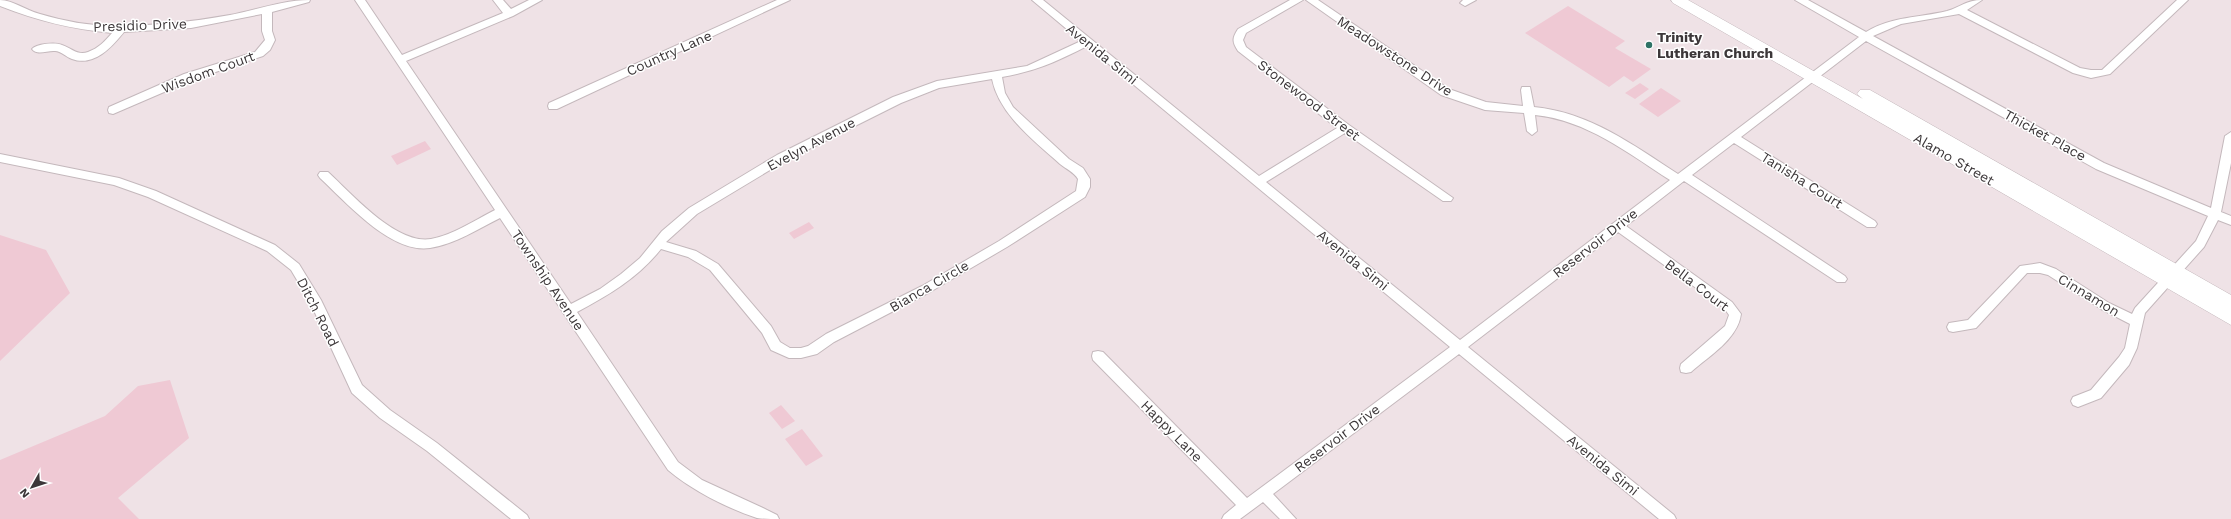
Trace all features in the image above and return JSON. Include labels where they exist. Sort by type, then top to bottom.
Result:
[{"type":"main road","name":"Alamo Street","points":[[1678,0],[1817,73],[2171,276],[2231,318]]},
{"type":"main road","name":"Alamo Street","points":[[1700,0],[1817,73]]},
{"type":"main road","name":"Alamo Street","points":[[2171,276],[2231,303]]},
{"type":"street","name":"Presidio Drive","points":[[0,2],[17,11],[56,22],[91,28],[121,29],[185,25],[267,10],[305,0]]},
{"type":"street","name":"Township Avenue","points":[[360,0],[673,466],[686,478],[702,489],[772,519]]},
{"type":"street","points":[[498,0],[509,14]]},
{"type":"street","points":[[401,59],[509,14],[536,0]]},
{"type":"street","name":"Country Lane","points":[[553,106],[785,0]]},
{"type":"street","name":"Avenida Simi","points":[[1037,0],[1669,519]]},
{"type":"street","name":"Stonewood Street","points":[[1298,0],[1242,31],[1238,36],[1238,42],[1242,49],[1267,70],[1345,128],[1447,198]]},
{"type":"street","name":"Meadowstone Drive","points":[[1311,0],[1445,92],[1485,106],[1530,110],[1561,115],[1593,127],[1680,177],[1841,279]]},
{"type":"street","name":"Thicket Place","points":[[1800,0],[2100,166],[2231,221]]},
{"type":"street","name":"Reservoir Drive","points":[[1228,519],[1459,347],[1732,137],[1865,37],[1891,23],[1935,18],[1961,11],[1977,0]]},
{"type":"street","points":[[1961,11],[2077,71],[2100,74],[2106,72],[2183,0]]},
{"type":"street","name":"Wisdom Court","points":[[113,110],[188,77],[228,63],[246,60],[259,54],[266,48],[270,40],[267,31],[267,10]]},
{"type":"street","points":[[37,49],[58,47],[75,56],[89,56],[106,47],[121,29]]},
{"type":"street","name":"Evelyn Avenue","points":[[568,311],[604,292],[625,278],[644,261],[679,221],[721,193],[782,158],[862,117],[937,85],[961,79],[996,75],[1042,64],[1087,42]]},
{"type":"street","name":"Bianca Circle","points":[[658,244],[692,254],[714,267],[725,278],[767,330],[775,346],[780,350],[789,353],[801,353],[812,350],[830,338],[926,289],[1003,244],[1081,194],[1084,187],[1084,179],[1079,171],[1065,162],[1009,109],[1000,93],[996,75]]},
{"type":"street","points":[[1526,90],[1532,131]]},
{"type":"street","points":[[1258,182],[1345,128]]},
{"type":"street","name":"Tanisha Court","points":[[1732,137],[1871,224]]},
{"type":"street","points":[[2078,401],[2096,394],[2124,361],[2131,348],[2135,321],[2139,311],[2200,244],[2215,214],[2230,142]]},
{"type":"street","name":"Ditch Road","points":[[0,158],[115,181],[152,194],[271,248],[295,267],[315,300],[357,389],[385,414],[432,447],[522,519]]},
{"type":"street","points":[[324,175],[380,225],[404,241],[413,244],[428,244],[441,241],[502,212]]},
{"type":"street","name":"Bella Court","points":[[1618,226],[1728,305],[1735,314],[1734,322],[1730,330],[1686,368]]},
{"type":"street","name":"Cinnamon","points":[[1953,327],[1972,324],[2024,269],[2042,269],[2061,277],[2105,306],[2135,321]]},
{"type":"street","name":"Happy Lane","points":[[1098,356],[1246,506]]},
{"type":"street","points":[[1263,493],[1289,519]]},
{"type":"shaded area","points":[[1568,6],[1625,41],[1615,48],[1651,69],[1633,82],[1624,76],[1609,87],[1525,33]]},
{"type":"shaded area","points":[[1640,83],[1649,89],[1635,99],[1625,93]]},
{"type":"shaded area","points":[[1661,88],[1681,101],[1658,117],[1639,104]]},
{"type":"shaded area","points":[[425,141],[431,149],[397,165],[391,156]]},
{"type":"shaded area","points":[[809,222],[814,228],[794,239],[789,233]]},
{"type":"shaded area","points":[[0,235],[46,250],[70,293],[0,361]]},
{"type":"shaded area","points":[[170,380],[189,438],[118,498],[139,519],[0,519],[0,460],[105,416],[138,386]]},
{"type":"shaded area","points":[[781,405],[795,421],[782,429],[769,413]]},
{"type":"shaded area","points":[[802,429],[823,456],[806,466],[785,439]]},
{"type":"place","name":"Trinity Lutheran Church","points":[[1649,45]]}]
